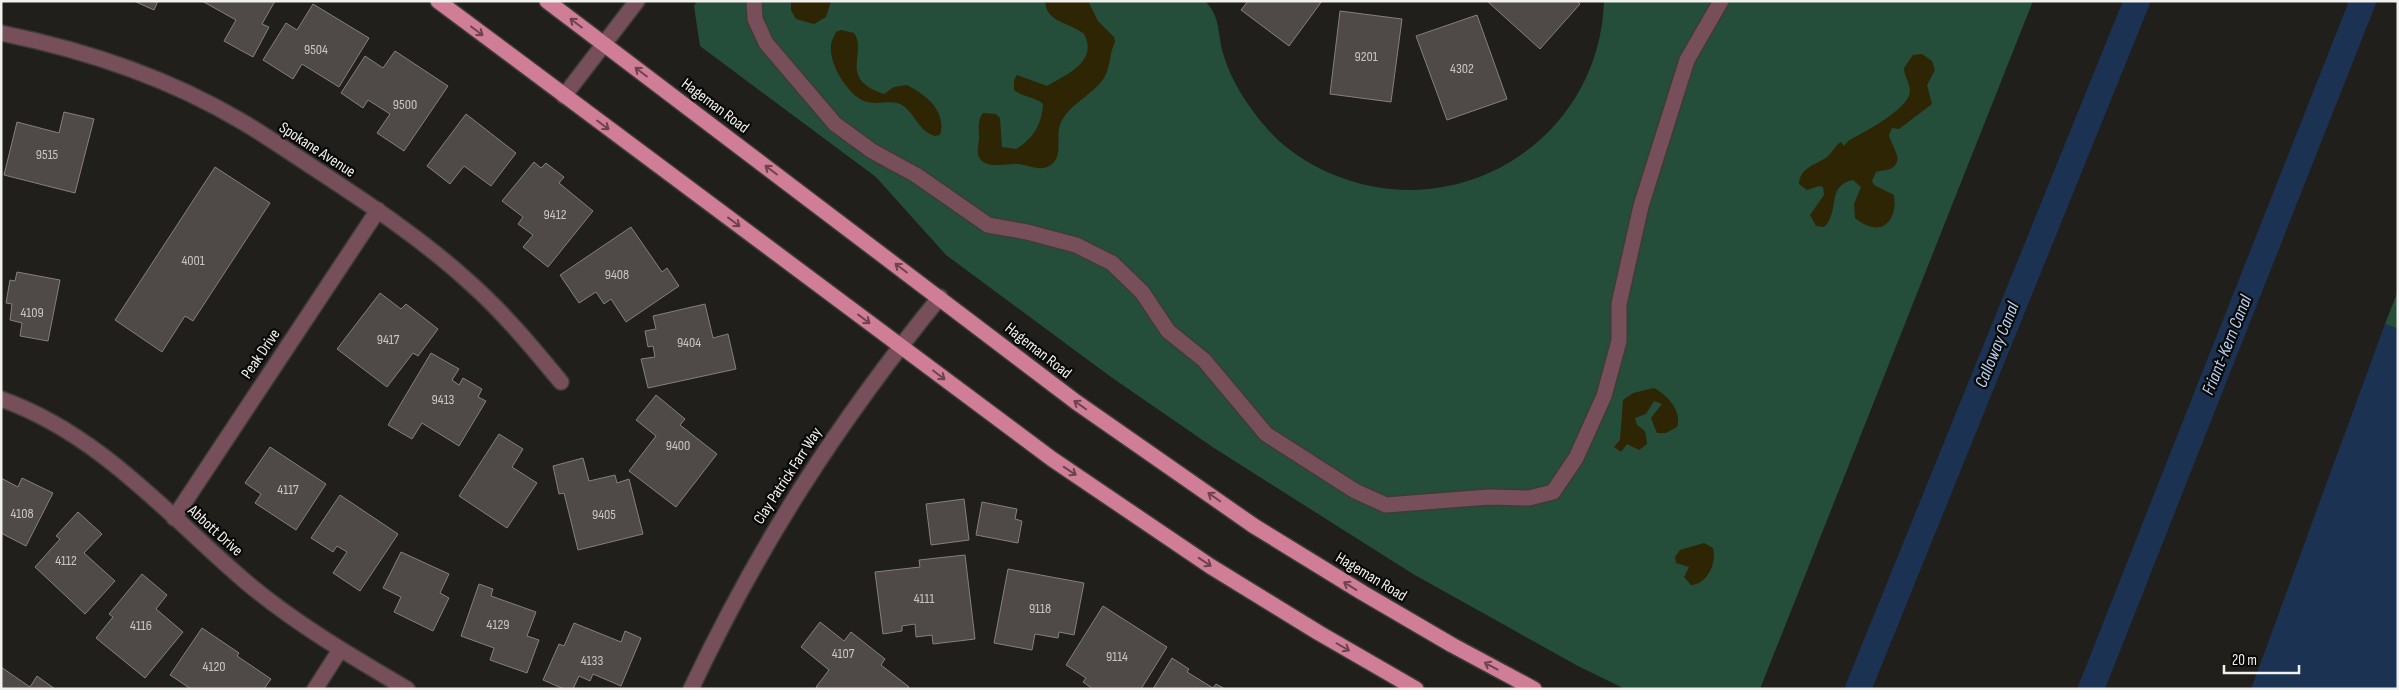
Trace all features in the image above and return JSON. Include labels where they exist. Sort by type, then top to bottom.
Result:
[{"type":"main road","points":[[438,1],[1052,459],[1210,566],[1319,634],[1416,689]]},
{"type":"main road","name":"Hageman Road","points":[[546,1],[940,297],[1076,402],[1254,526],[1362,593],[1452,645],[1534,689]]},
{"type":"street","points":[[564,96],[638,1]]},
{"type":"street","points":[[754,1],[755,19],[766,43],[834,124],[872,151],[916,175],[988,225],[1027,232],[1076,245],[1112,264],[1142,292],[1168,331],[1204,360],[1266,434],[1355,491],[1386,505],[1489,497],[1529,498],[1553,492],[1576,458],[1604,396],[1619,341],[1618,304],[1641,206],[1687,60],[1721,1]]},
{"type":"street","name":"Spokane Avenue","points":[[1,33],[53,44],[126,66],[184,91],[240,120],[410,232],[470,282],[516,328],[560,382]]},
{"type":"street","name":"Peak Drive","points":[[174,518],[378,210]]},
{"type":"street","name":"Clay Patrick Farr Way","points":[[691,689],[727,613],[772,532],[812,468],[900,346],[940,297]]},
{"type":"street","name":"Abbott Drive","points":[[1,399],[22,406],[68,430],[105,456],[247,582],[340,650],[407,689]]},
{"type":"street","points":[[315,689],[340,650]]},
{"type":"green space","points":[[697,1],[1205,1],[1214,13],[1223,53],[1236,85],[1249,106],[1271,133],[1296,154],[1325,171],[1345,179],[1392,189],[1437,188],[1480,177],[1520,156],[1553,127],[1579,91],[1597,49],[1604,1],[2033,1],[1760,689],[1625,689],[1578,666],[1413,574],[1214,448],[1111,377],[946,255],[876,177],[700,46],[694,6]]},
{"type":"green space","points":[[2398,291],[2398,329],[2385,324]]},
{"type":"sand","points":[[791,1],[831,1],[826,17],[814,24],[796,19],[791,10]]},
{"type":"sand","points":[[1045,1],[1088,1],[1098,21],[1114,37],[1115,42],[1108,69],[1099,84],[1063,118],[1059,130],[1058,154],[1050,166],[1036,168],[1018,164],[998,165],[984,163],[979,157],[978,152],[979,122],[983,113],[996,114],[1000,118],[1002,147],[1016,149],[1032,136],[1041,118],[1043,104],[1014,90],[1014,80],[1017,75],[1047,86],[1071,72],[1084,60],[1087,44],[1084,34],[1054,18],[1046,8]]},
{"type":"sand","points":[[841,30],[854,33],[858,49],[858,73],[861,81],[870,88],[884,94],[894,87],[907,85],[921,94],[938,111],[941,126],[940,135],[935,136],[925,131],[902,105],[894,102],[867,102],[860,99],[847,87],[837,71],[831,54],[833,39],[836,32]]},
{"type":"sand","points":[[1922,54],[1932,61],[1935,70],[1927,85],[1932,104],[1899,129],[1892,128],[1889,135],[1897,157],[1896,165],[1888,170],[1876,172],[1872,181],[1874,185],[1894,195],[1893,214],[1890,220],[1885,225],[1872,227],[1855,218],[1854,204],[1861,187],[1853,180],[1844,183],[1836,193],[1829,221],[1824,227],[1816,226],[1810,215],[1824,195],[1823,187],[1819,186],[1807,190],[1799,184],[1802,174],[1809,167],[1827,157],[1839,143],[1841,142],[1844,146],[1848,141],[1894,113],[1902,105],[1908,98],[1910,91],[1904,68],[1913,55]]},
{"type":"sand","points":[[1654,388],[1664,394],[1676,409],[1678,415],[1677,427],[1666,433],[1657,433],[1651,418],[1662,404],[1654,401],[1646,414],[1635,418],[1637,425],[1645,431],[1647,444],[1639,450],[1627,444],[1621,452],[1614,447],[1620,440],[1623,400],[1633,393]]},
{"type":"sand","points":[[1704,543],[1713,548],[1714,560],[1706,577],[1697,584],[1691,585],[1684,577],[1689,567],[1676,563],[1675,557],[1680,550]]},
{"type":"water","points":[[2385,324],[2398,329],[2398,689],[2251,689]]},
{"type":"building","points":[[134,1],[158,1],[154,10]]},
{"type":"building","points":[[202,1],[275,1],[262,24],[269,27],[253,57],[224,41],[236,20]]},
{"type":"building","points":[[1248,1],[1322,1],[1289,46],[1241,10]]},
{"type":"building","points":[[1487,1],[1577,1],[1580,4],[1540,49]]},
{"type":"building","points":[[313,4],[369,38],[339,87],[302,64],[293,79],[263,60],[286,23],[297,30]]},
{"type":"building","points":[[1340,11],[1402,19],[1391,102],[1330,94]]},
{"type":"building","points":[[1477,15],[1507,99],[1447,120],[1416,36]]},
{"type":"building","points":[[395,51],[448,86],[404,151],[377,133],[390,114],[368,100],[363,108],[341,93],[365,56],[383,68]]},
{"type":"building","points":[[64,112],[94,119],[75,193],[4,175],[17,122],[59,133]]},
{"type":"building","points":[[466,114],[516,153],[491,186],[464,166],[450,184],[427,166]]},
{"type":"building","points":[[534,162],[541,168],[546,163],[564,177],[559,183],[593,211],[548,267],[523,247],[533,235],[518,224],[523,217],[502,201]]},
{"type":"building","points":[[215,167],[270,203],[193,321],[185,316],[162,352],[115,320]]},
{"type":"building","points":[[631,227],[662,272],[667,268],[679,286],[626,322],[611,299],[604,304],[596,292],[579,303],[560,275]]},
{"type":"building","points":[[17,272],[60,280],[48,341],[20,336],[22,323],[10,320],[12,304],[6,303],[10,280],[15,281]]},
{"type":"building","points":[[380,293],[401,309],[406,304],[438,329],[418,356],[413,353],[387,387],[337,349]]},
{"type":"building","points":[[705,304],[713,338],[728,334],[736,369],[648,388],[641,359],[655,357],[653,346],[648,347],[645,331],[656,329],[653,316]]},
{"type":"building","points":[[431,353],[459,369],[452,380],[459,385],[463,378],[482,389],[478,397],[486,401],[459,446],[422,423],[412,439],[388,425]]},
{"type":"building","points":[[656,395],[685,419],[680,425],[717,454],[676,507],[629,471],[656,436],[636,420]]},
{"type":"building","points":[[499,434],[523,449],[512,467],[537,483],[507,528],[459,496]]},
{"type":"building","points":[[270,447],[326,484],[296,530],[255,503],[261,494],[245,483]]},
{"type":"building","points":[[583,458],[589,481],[615,475],[617,483],[629,479],[643,534],[578,550],[564,493],[559,494],[553,466]]},
{"type":"building","points":[[1,478],[18,487],[22,478],[53,493],[26,546],[1,533]]},
{"type":"building","points":[[340,495],[398,534],[360,591],[333,573],[347,552],[337,546],[333,552],[311,538]]},
{"type":"building","points":[[964,499],[969,540],[931,545],[926,504]]},
{"type":"building","points":[[982,502],[1017,509],[1015,519],[1022,521],[1018,543],[976,535]]},
{"type":"building","points":[[78,512],[102,534],[84,553],[115,581],[85,614],[35,567],[60,539],[56,536]]},
{"type":"building","points":[[401,552],[449,574],[440,593],[449,598],[433,631],[394,612],[401,597],[383,588]]},
{"type":"building","points":[[965,555],[975,639],[933,644],[932,635],[916,637],[915,624],[902,626],[902,631],[883,634],[875,572],[920,567],[919,560]]},
{"type":"building","points":[[1008,569],[1084,583],[1074,635],[1059,632],[1058,638],[1035,634],[1032,650],[994,643]]},
{"type":"building","points":[[142,574],[167,595],[156,609],[183,632],[145,678],[96,638],[113,617],[109,614]]},
{"type":"building","points":[[479,584],[493,589],[491,596],[536,612],[527,636],[539,640],[527,673],[490,660],[494,648],[461,636]]},
{"type":"building","points":[[1103,606],[1167,647],[1141,689],[1093,689],[1083,682],[1086,678],[1066,665]]},
{"type":"building","points":[[820,622],[844,641],[851,632],[885,659],[881,665],[909,687],[907,689],[818,689],[816,687],[829,670],[801,647]]},
{"type":"building","points":[[574,623],[621,642],[625,631],[641,638],[621,686],[593,674],[590,681],[579,676],[573,689],[564,689],[543,680],[559,644],[564,646]]},
{"type":"building","points":[[202,628],[239,653],[237,656],[271,679],[264,689],[191,689],[170,675]]},
{"type":"building","points":[[1172,658],[1189,669],[1187,672],[1213,688],[1216,684],[1225,689],[1153,689]]},
{"type":"building","points":[[1,667],[30,687],[37,676],[55,689],[1,689]]},
{"type":"waterway","name":"Calloway Canal","points":[[1858,689],[2137,1]]},
{"type":"waterway","name":"Friant-Kern Canal","points":[[2091,689],[2363,1]]}]
